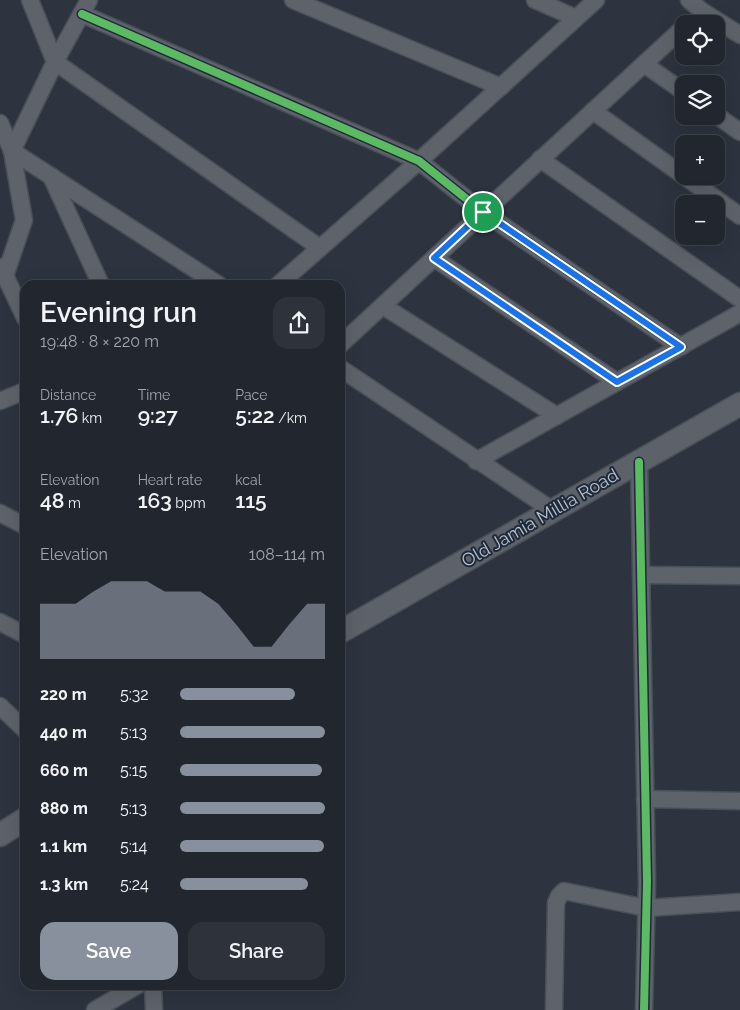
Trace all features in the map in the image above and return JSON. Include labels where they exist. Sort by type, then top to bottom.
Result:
[{"type":"street","points":[[30,0],[55,62],[320,248]]},
{"type":"street","points":[[293,0],[501,87]]},
{"type":"street","points":[[535,0],[576,18]]},
{"type":"street","points":[[284,280],[419,161],[596,0]]},
{"type":"street","points":[[696,5],[740,35]]},
{"type":"street","points":[[12,151],[55,62],[85,7],[419,161],[483,212],[681,347]]},
{"type":"street","points":[[345,341],[675,36]]},
{"type":"street","points":[[644,64],[675,86]]},
{"type":"street","points":[[593,112],[675,170]]},
{"type":"street","points":[[725,121],[740,132]]},
{"type":"street","points":[[0,123],[12,151],[24,220],[3,270],[20,307]]},
{"type":"street","points":[[12,151],[211,280]]},
{"type":"street","points":[[540,160],[740,299]]},
{"type":"street","points":[[51,176],[99,280]]},
{"type":"street","points":[[697,185],[740,216]]},
{"type":"street","points":[[434,258],[617,382]]},
{"type":"street","points":[[383,306],[557,416]]},
{"type":"street","points":[[476,461],[740,313]]},
{"type":"street","points":[[345,371],[476,461],[552,510]]},
{"type":"street","points":[[0,401],[20,393]]},
{"type":"street","name":"Old Jamia Millia Road","points":[[345,629],[740,404]]},
{"type":"street","points":[[639,462],[646,908],[644,1010]]},
{"type":"street","points":[[0,513],[20,523]]},
{"type":"street","points":[[641,575],[740,576]]},
{"type":"street","points":[[0,622],[20,632]]},
{"type":"street","points":[[0,706],[20,725]]},
{"type":"street","points":[[645,799],[740,801]]},
{"type":"street","points":[[0,835],[20,822]]},
{"type":"street","points":[[554,1010],[556,903],[564,891],[646,908],[740,902]]},
{"type":"street","points":[[94,1010],[129,990]]},
{"type":"street","points":[[153,990],[154,1010]]},
{"type":"cycle path","points":[[82,14],[419,161],[483,212],[681,347]]},
{"type":"cycle path","points":[[639,462],[647,882],[644,1010]]},
{"type":"route","points":[[483,212],[681,347],[617,382],[434,258],[483,212]]}]
